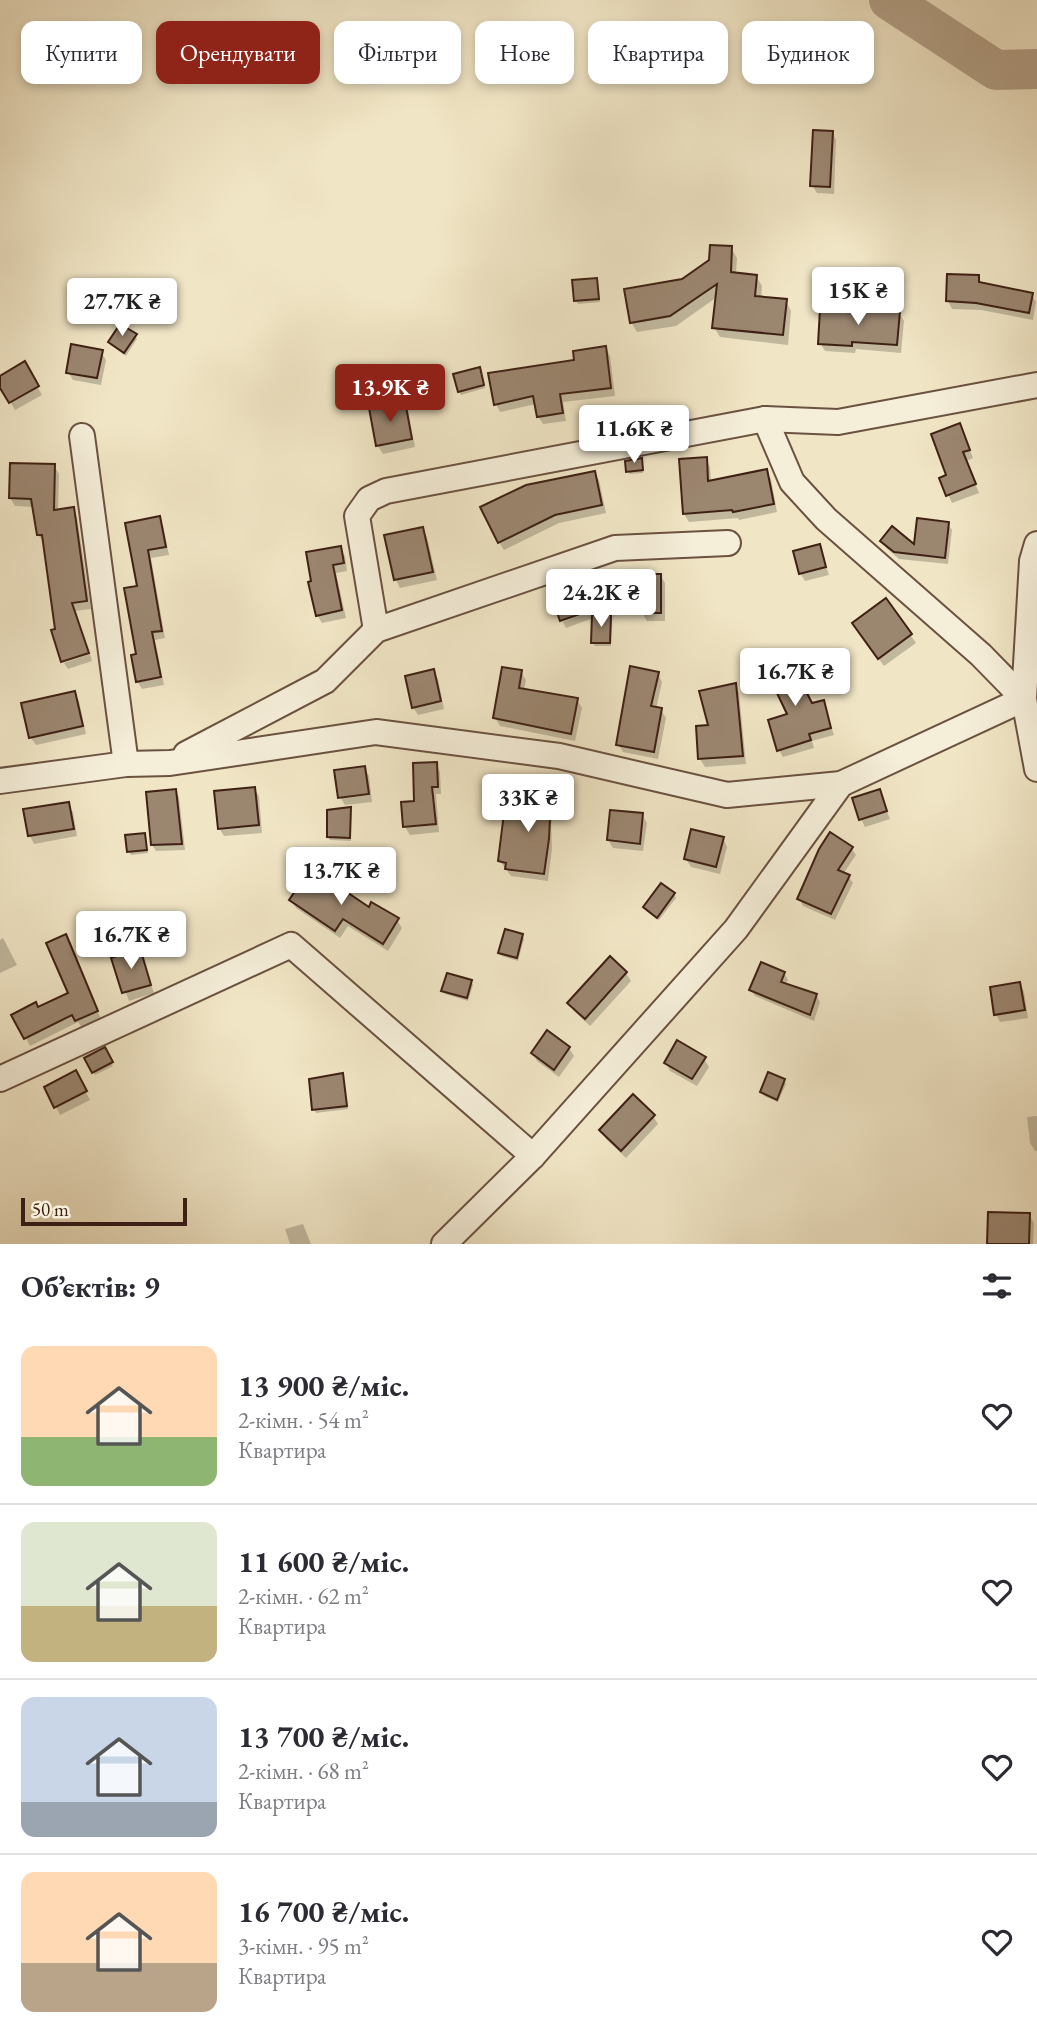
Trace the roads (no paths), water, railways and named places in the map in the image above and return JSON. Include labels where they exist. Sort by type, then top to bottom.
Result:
[{"type":"street","points":[[376,630],[357,516],[369,499],[386,491],[765,419],[838,422],[1037,386]]},
{"type":"street","points":[[765,419],[792,482],[826,519],[981,655],[1024,699]]},
{"type":"street","points":[[82,436],[126,764]]},
{"type":"street","points":[[170,763],[325,681],[376,630],[615,548],[727,543]]},
{"type":"street","points":[[1037,544],[1032,561],[1024,699],[1037,769]]},
{"type":"street","points":[[0,781],[126,764],[170,763],[376,732],[559,756],[727,795],[841,784],[1024,699]]},
{"type":"street","points":[[444,1244],[533,1156],[736,929],[841,784]]},
{"type":"street","points":[[0,1079],[291,945],[533,1156]]},
{"type":"waterway","points":[[889,0],[996,70],[1037,69]]}]
